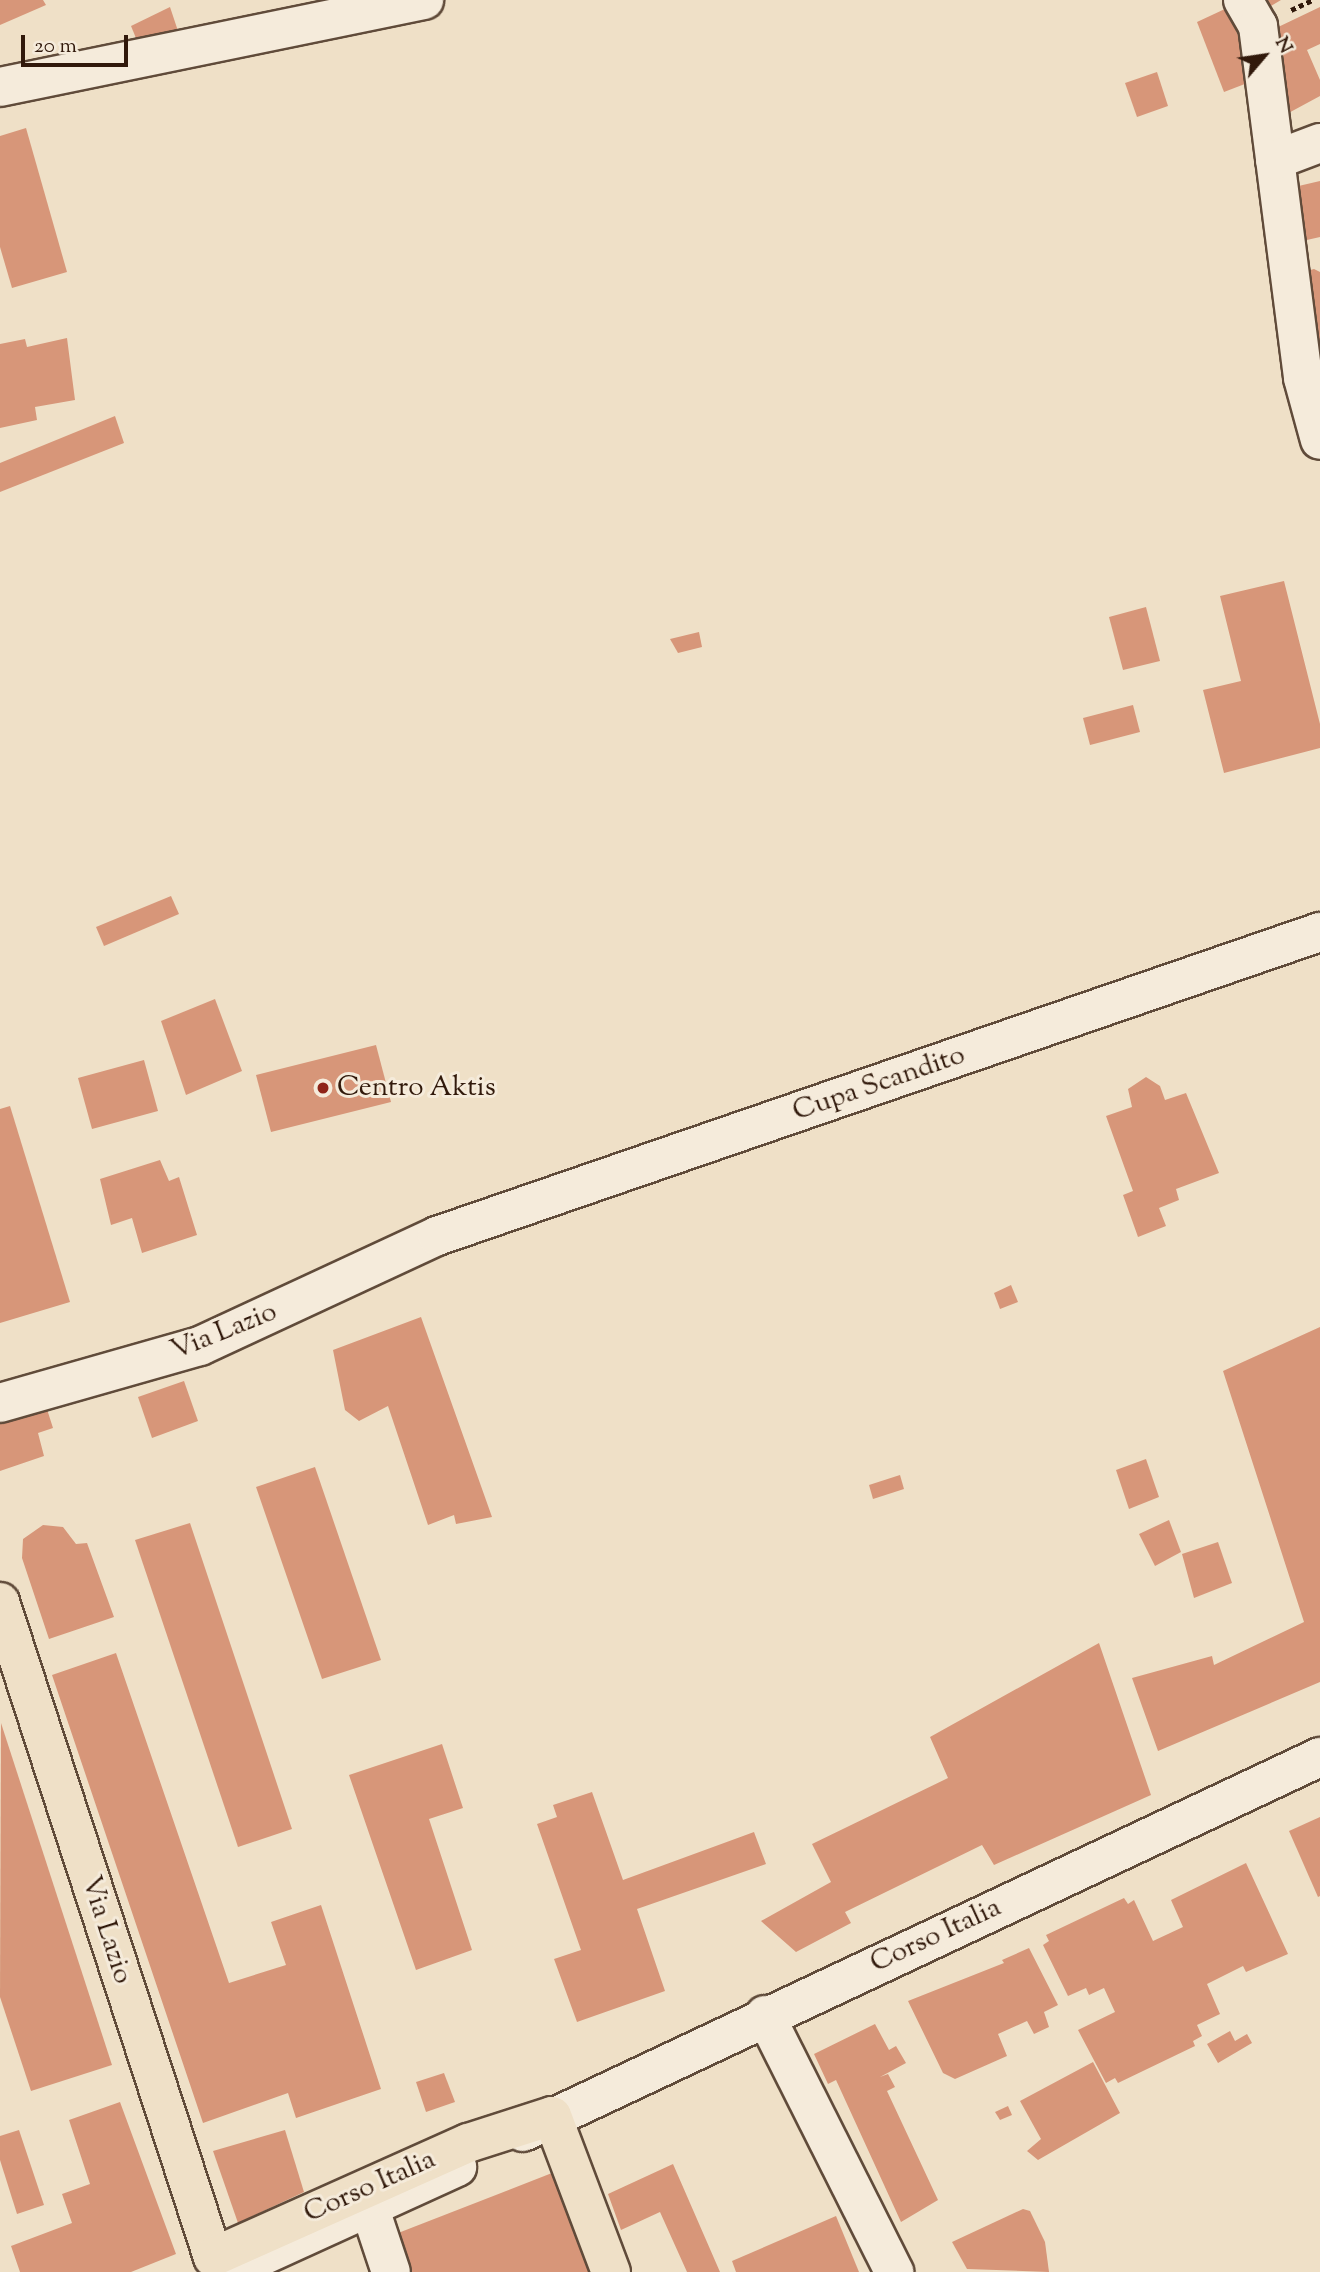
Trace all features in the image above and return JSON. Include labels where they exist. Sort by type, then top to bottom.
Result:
[{"type":"main road","name":"Via Lazio","points":[[0,1602],[211,2267]]},
{"type":"main road","name":"Corso Italia","points":[[211,2267],[468,2143],[552,2116]]},
{"type":"main road","points":[[552,2116],[611,2272]]},
{"type":"street","points":[[0,87],[424,0]]},
{"type":"street","points":[[1243,0],[1258,26],[1303,378],[1320,440]]},
{"type":"street","points":[[1275,160],[1320,143]]},
{"type":"street","name":"Cupa Scandito","points":[[437,1236],[1320,932]]},
{"type":"street","name":"Via Lazio","points":[[0,1403],[200,1346],[437,1236]]},
{"type":"street","name":"Corso Italia","points":[[211,2267],[369,2210],[552,2116],[1320,1757]]},
{"type":"street","points":[[765,2015],[894,2272]]},
{"type":"street","points":[[369,2210],[391,2272]]},
{"type":"building","points":[[0,0],[43,0],[46,5],[0,25]]},
{"type":"building","points":[[1254,0],[1281,0],[1261,12]]},
{"type":"building","points":[[170,7],[179,34],[138,43],[131,26]]},
{"type":"building","points":[[1320,7],[1320,44],[1307,50],[1320,80],[1320,96],[1283,116],[1274,29]]},
{"type":"building","points":[[1227,8],[1244,50],[1250,82],[1224,92],[1197,22]]},
{"type":"building","points":[[1157,72],[1168,106],[1137,117],[1125,83]]},
{"type":"building","points":[[26,128],[67,272],[12,288],[0,247],[0,136]]},
{"type":"building","points":[[1320,181],[1320,237],[1298,242],[1290,188]]},
{"type":"building","points":[[1314,269],[1320,272],[1320,398],[1300,273]]},
{"type":"building","points":[[67,338],[75,400],[35,407],[37,420],[0,428],[0,344],[25,339],[27,347]]},
{"type":"building","points":[[115,416],[124,443],[0,492],[0,463]]},
{"type":"building","points":[[1284,581],[1320,724],[1320,748],[1224,773],[1203,690],[1241,681],[1220,596]]},
{"type":"building","points":[[1146,607],[1160,661],[1123,670],[1109,617]]},
{"type":"building","points":[[699,632],[702,647],[678,653],[670,639]]},
{"type":"building","points":[[1133,705],[1140,732],[1090,745],[1083,718]]},
{"type":"building","points":[[171,896],[179,914],[104,946],[96,927]]},
{"type":"building","points":[[215,999],[242,1071],[186,1095],[161,1021]]},
{"type":"building","name":"Centro Aktis","points":[[376,1045],[391,1102],[271,1132],[256,1075]]},
{"type":"building","points":[[144,1060],[158,1111],[92,1129],[78,1078]]},
{"type":"building","points":[[1146,1077],[1160,1086],[1165,1100],[1186,1093],[1219,1173],[1176,1189],[1179,1200],[1159,1208],[1166,1226],[1138,1237],[1123,1195],[1133,1191],[1106,1116],[1132,1107],[1128,1089]]},
{"type":"building","points":[[10,1106],[70,1302],[0,1323],[0,1109]]},
{"type":"building","points":[[160,1160],[169,1181],[179,1177],[197,1235],[142,1253],[132,1218],[111,1225],[100,1179]]},
{"type":"building","points":[[1011,1285],[1018,1302],[1000,1309],[994,1293]]},
{"type":"building","points":[[421,1317],[492,1517],[456,1524],[454,1515],[428,1525],[388,1406],[359,1421],[345,1410],[333,1350]]},
{"type":"building","points":[[1320,1327],[1320,1682],[1158,1751],[1132,1678],[1212,1656],[1214,1665],[1304,1622],[1223,1371]]},
{"type":"building","points":[[184,1381],[198,1421],[152,1438],[138,1397]]},
{"type":"building","points":[[45,1403],[53,1428],[38,1433],[44,1456],[0,1471],[0,1419]]},
{"type":"building","points":[[1146,1459],[1159,1497],[1129,1509],[1116,1470]]},
{"type":"building","points":[[315,1467],[381,1660],[322,1679],[256,1487]]},
{"type":"building","points":[[900,1475],[904,1489],[873,1499],[869,1485]]},
{"type":"building","points":[[1169,1520],[1181,1552],[1155,1566],[1139,1534]]},
{"type":"building","points":[[190,1523],[292,1829],[238,1847],[135,1540]]},
{"type":"building","points":[[43,1525],[63,1527],[76,1544],[87,1543],[114,1617],[49,1639],[22,1558],[23,1539]]},
{"type":"building","points":[[1218,1542],[1232,1583],[1194,1598],[1182,1554]]},
{"type":"building","points":[[1099,1643],[1151,1795],[994,1865],[982,1845],[845,1912],[851,1923],[796,1952],[761,1921],[831,1882],[812,1844],[948,1778],[930,1737]]},
{"type":"building","points":[[116,1653],[229,1983],[286,1965],[271,1922],[321,1905],[381,2089],[296,2118],[288,2093],[203,2123],[52,1675]]},
{"type":"building","points":[[1,1723],[112,2065],[31,2091],[0,1997]]},
{"type":"building","points":[[442,1744],[463,1808],[429,1819],[472,1950],[416,1970],[349,1775]]},
{"type":"building","points":[[592,1792],[623,1880],[754,1832],[766,1864],[637,1909],[665,1991],[577,2022],[554,1959],[581,1950],[537,1824],[557,1817],[553,1805]]},
{"type":"building","points":[[1320,1817],[1320,1896],[1318,1897],[1289,1831]]},
{"type":"building","points":[[1246,1863],[1288,1954],[1246,1972],[1243,1966],[1207,1984],[1220,2014],[1197,2025],[1202,2036],[1193,2041],[1195,2046],[1118,2083],[1115,2078],[1106,2083],[1078,2030],[1115,2012],[1104,1988],[1089,1995],[1086,1988],[1068,1996],[1043,1945],[1049,1941],[1046,1935],[1124,1898],[1128,1904],[1134,1900],[1153,1941],[1183,1927],[1171,1900]]},
{"type":"building","points":[[1029,1948],[1058,2005],[1044,2012],[1049,2027],[1034,2034],[1027,2021],[998,2034],[1007,2056],[955,2079],[943,2073],[908,2001],[1004,1963],[1002,1960]]},
{"type":"building","points":[[875,2024],[889,2050],[896,2046],[906,2063],[880,2077],[888,2074],[895,2087],[887,2091],[938,2200],[901,2222],[836,2080],[828,2084],[814,2054]]},
{"type":"building","points":[[1230,2031],[1235,2041],[1247,2034],[1252,2043],[1218,2063],[1207,2044]]},
{"type":"building","points":[[1093,2062],[1120,2113],[1038,2160],[1027,2151],[1041,2139],[1020,2101]]},
{"type":"building","points":[[444,2073],[455,2102],[426,2112],[416,2082]]},
{"type":"building","points":[[120,2102],[176,2254],[131,2272],[20,2272],[11,2246],[72,2223],[62,2194],[90,2184],[69,2120]]},
{"type":"building","points":[[1008,2106],[1012,2115],[1000,2120],[995,2112]]},
{"type":"building","points":[[19,2130],[44,2205],[17,2214],[0,2160],[0,2136]]},
{"type":"building","points":[[285,2130],[304,2192],[238,2223],[213,2151]]},
{"type":"building","points":[[673,2164],[720,2272],[687,2272],[660,2212],[621,2230],[608,2194]]},
{"type":"building","points":[[552,2173],[591,2272],[408,2272],[393,2235]]},
{"type":"building","points":[[1023,2209],[1030,2211],[1045,2242],[1049,2272],[967,2269],[952,2242]]},
{"type":"building","points":[[836,2216],[859,2272],[736,2272],[732,2261]]},
{"type":"place","name":"Centro Aktis","points":[[323,1088]]}]
